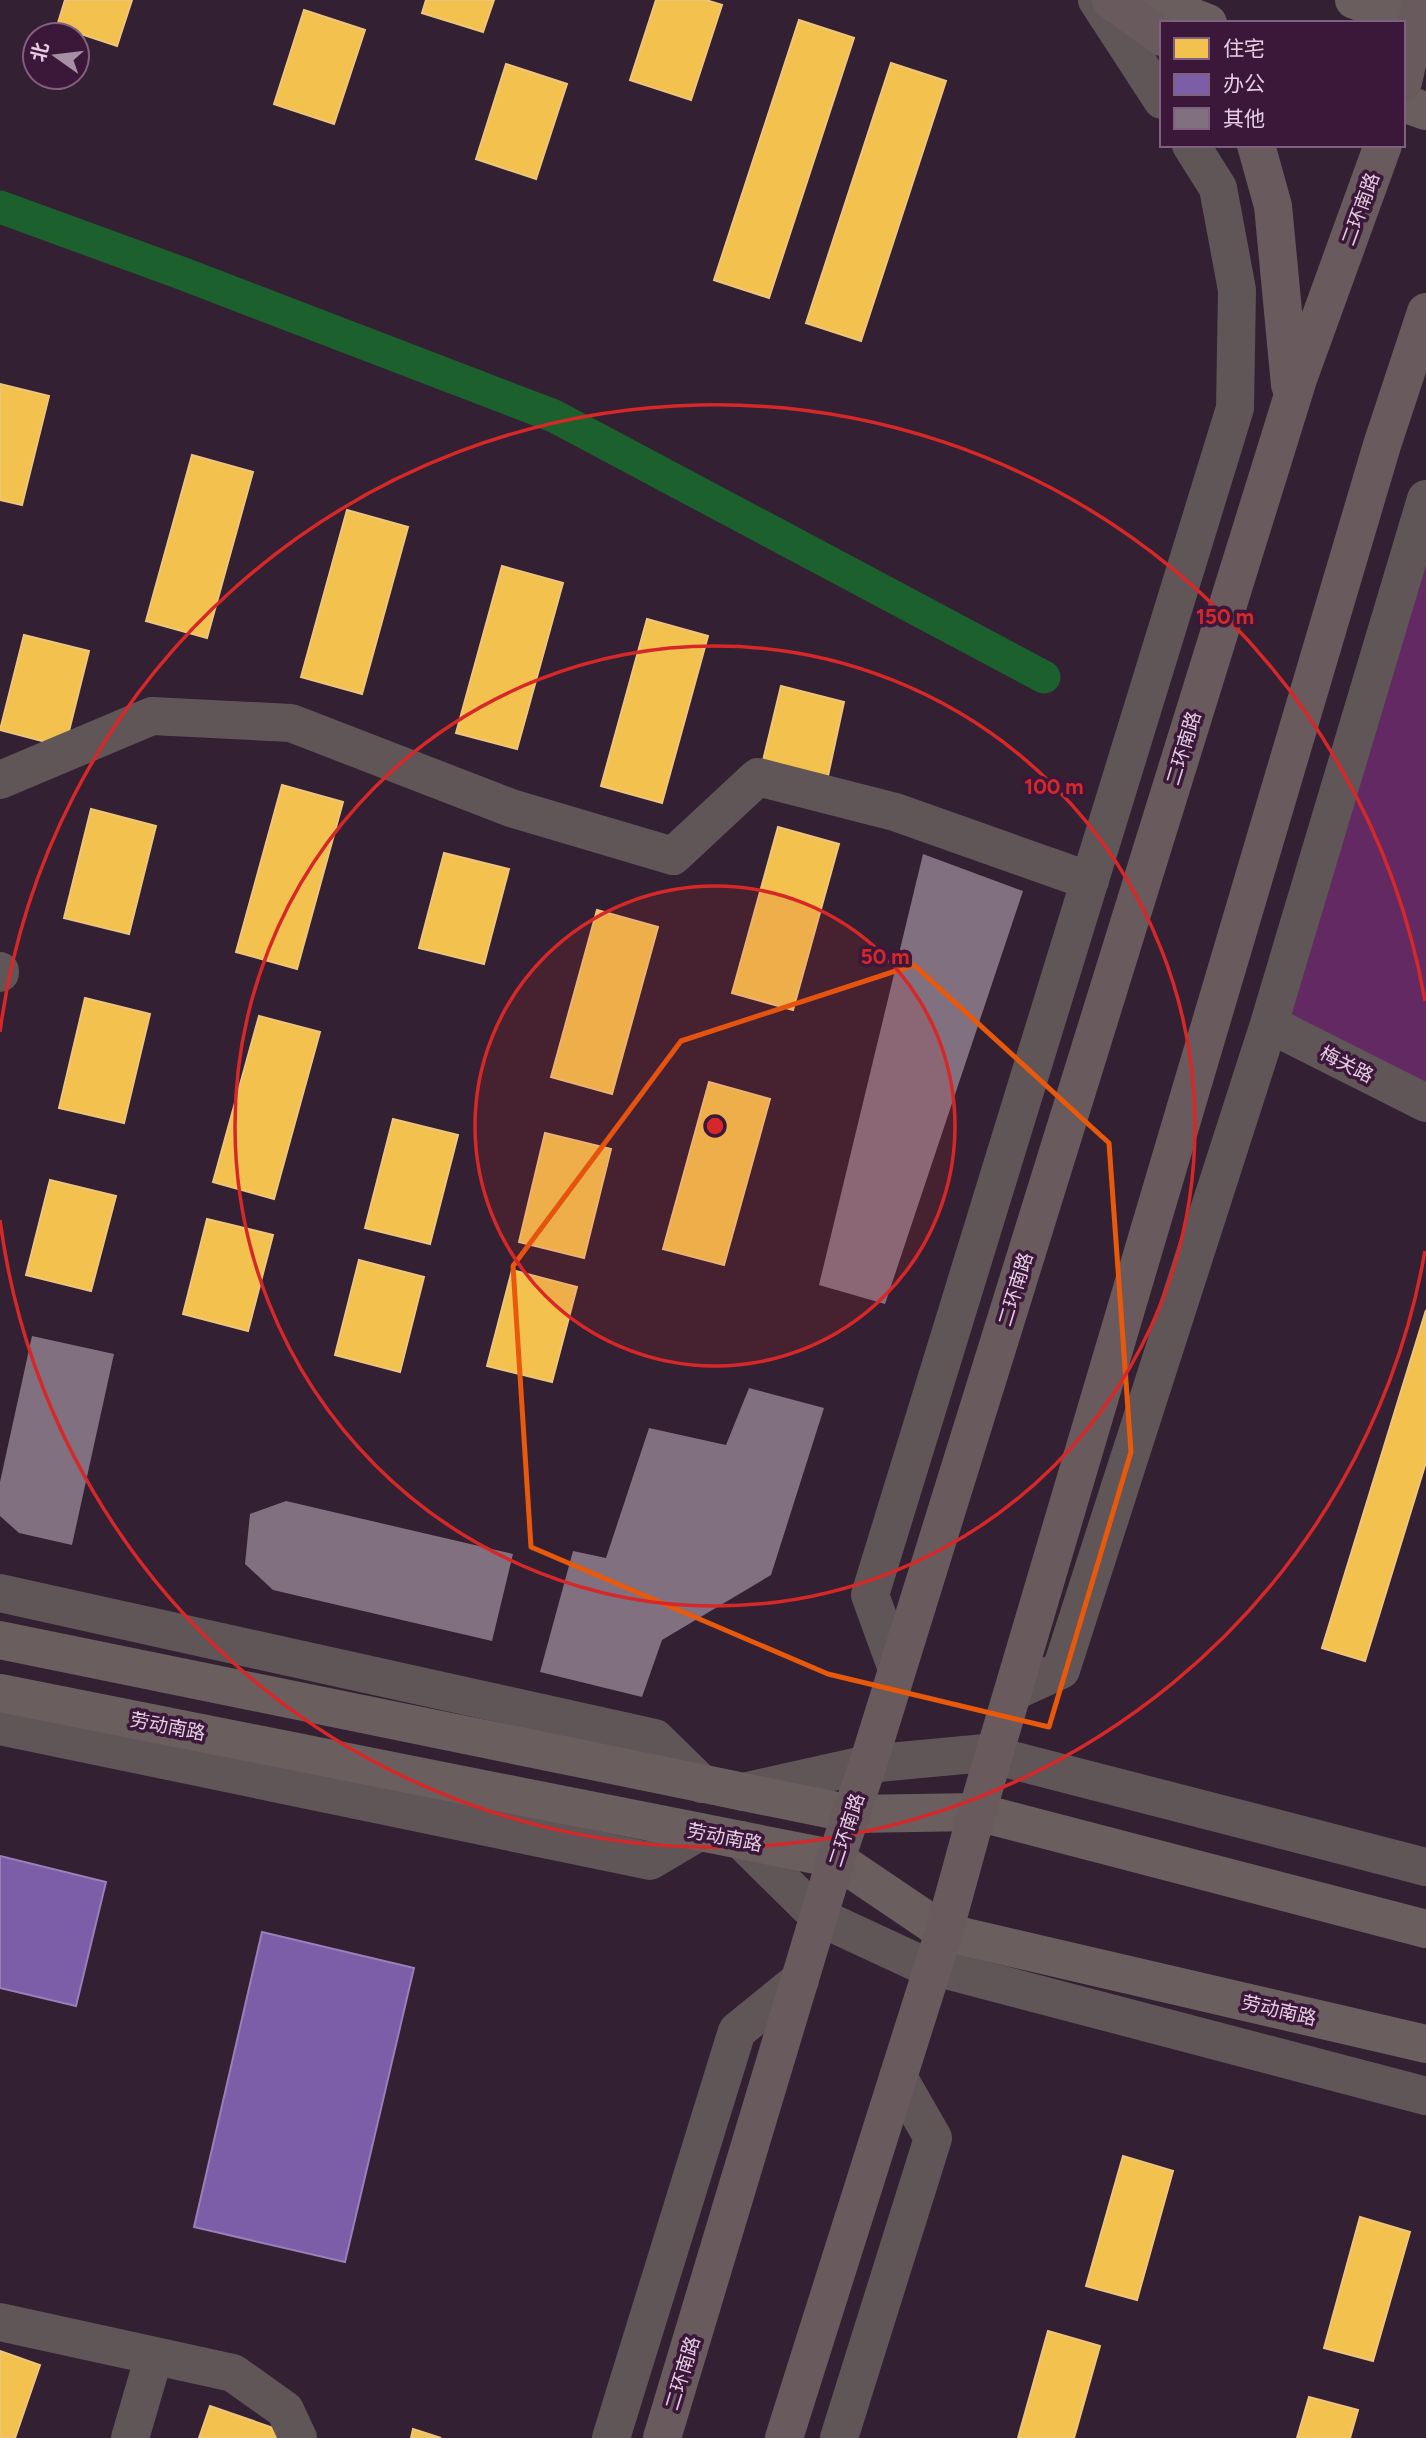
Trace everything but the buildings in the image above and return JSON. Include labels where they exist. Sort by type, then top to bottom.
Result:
[{"type":"highway","points":[[1111,0],[1160,36]]},
{"type":"highway","points":[[1405,75],[1422,17]]},
{"type":"highway","points":[[1257,147],[1273,206],[1292,398]]},
{"type":"highway","name":"二环南路","points":[[662,2438],[836,1859],[868,1764],[1292,398],[1382,147]]},
{"type":"highway","points":[[785,2438],[939,1949],[1381,445],[1426,312]]},
{"type":"highway","points":[[1381,445],[1426,383]]},
{"type":"main road","points":[[1147,0],[1203,21]]},
{"type":"main road","points":[[1354,0],[1422,17]]},
{"type":"main road","points":[[1405,104],[1426,111]]},
{"type":"main road","points":[[0,1640],[852,1814],[978,1812],[1426,1929]]},
{"type":"main road","name":"劳动南路","points":[[0,1693],[836,1859],[939,1949],[1426,2044]]},
{"type":"street","points":[[1097,0],[1160,97]]},
{"type":"street","points":[[897,1669],[870,1595],[1235,408],[1237,290],[1218,188],[1192,147]]},
{"type":"street","points":[[1015,1691],[1061,1670],[1269,1024],[1426,499]]},
{"type":"street","points":[[0,780],[152,716],[290,723],[511,808],[673,856],[758,778],[895,812],[1090,881]]},
{"type":"street","name":"梅关路","points":[[1269,1024],[1426,1103]]},
{"type":"street","points":[[0,1593],[655,1738],[702,1784]]},
{"type":"street","points":[[0,1726],[650,1861],[699,1832]]},
{"type":"street","points":[[743,1792],[868,1764],[995,1754],[1426,1867]]},
{"type":"street","points":[[741,1840],[819,1917],[916,1962],[939,1949],[1426,2096]]},
{"type":"street","points":[[611,2438],[737,2031],[800,1980]]},
{"type":"street","points":[[839,2438],[933,2138],[898,2077]]},
{"type":"street","points":[[0,2322],[233,2373],[285,2410],[298,2438]]},
{"type":"street","points":[[130,2438],[154,2356]]},
{"type":"highlighted area","points":[[914,965],[1109,1143],[1131,1452],[1049,1727],[828,1674],[531,1547],[513,1266],[681,1041]]},
{"type":"shaded area","points":[[1426,499],[1426,1103],[1269,1024]]},
{"type":"waterway","points":[[0,207],[181,273],[554,416],[1044,677]]}]
